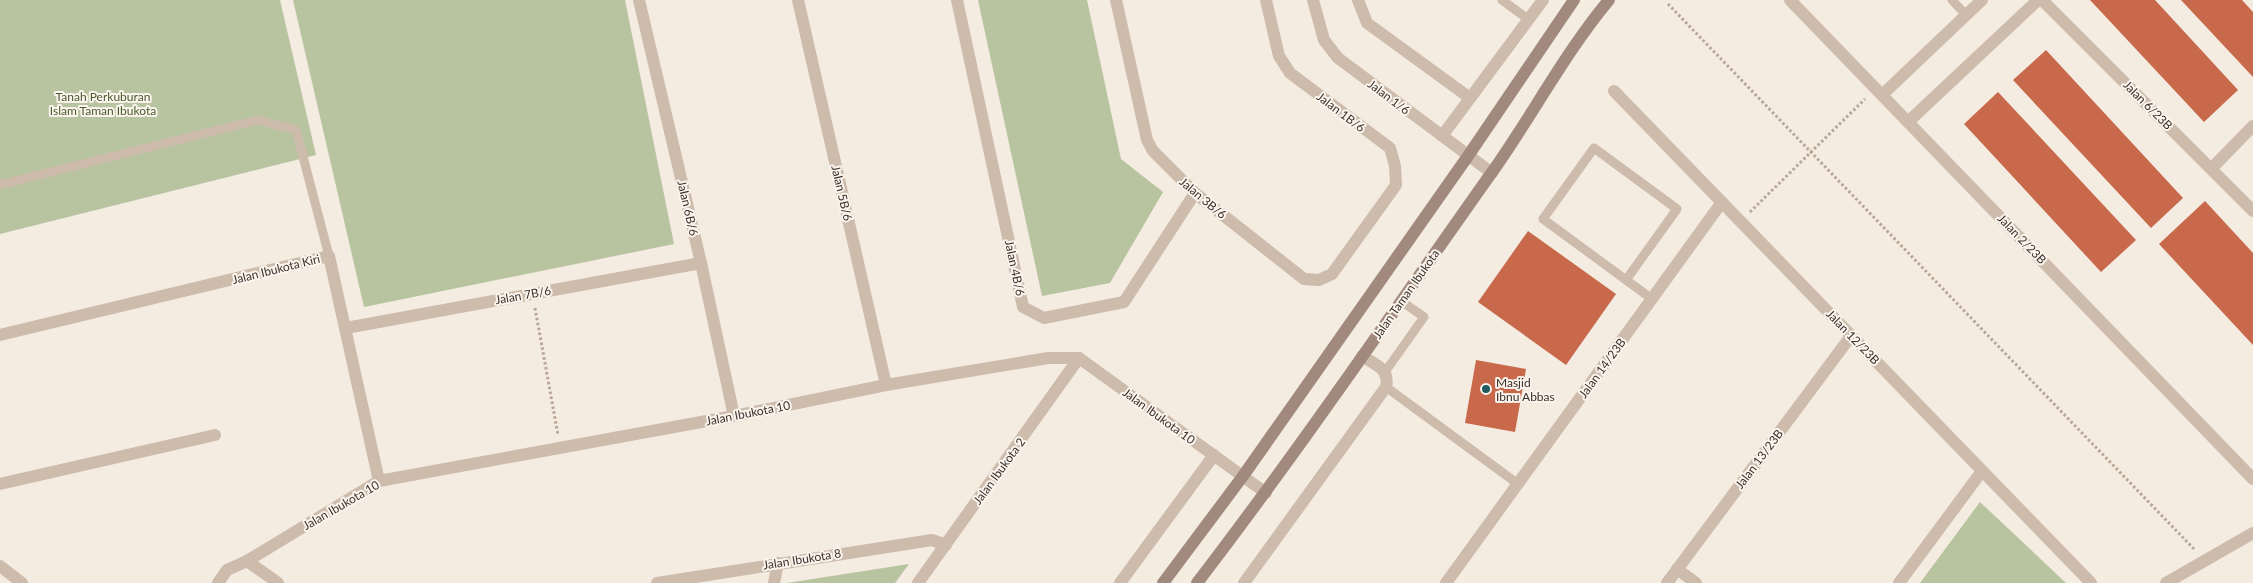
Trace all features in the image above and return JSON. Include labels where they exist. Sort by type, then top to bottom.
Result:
[{"type":"main road","points":[[1163,583],[1243,476],[1468,156],[1574,0]]},
{"type":"main road","name":"Jalan Taman Ibukota","points":[[1197,583],[1266,492],[1492,174],[1588,27],[1609,0]]},
{"type":"street","name":"Jalan 6B/6","points":[[639,0],[701,262],[734,416]]},
{"type":"street","name":"Jalan 5B/6","points":[[798,0],[886,385]]},
{"type":"street","name":"Jalan 4B/6","points":[[957,0],[1023,307],[1044,318],[1124,302],[1195,193]]},
{"type":"street","name":"Jalan 3B/6","points":[[1116,0],[1147,140],[1152,152],[1195,193],[1304,279],[1320,280],[1332,274],[1372,221]]},
{"type":"street","name":"Jalan 1B/6","points":[[1266,0],[1279,56],[1290,73],[1390,148],[1395,166],[1396,185],[1372,221]]},
{"type":"street","name":"Jalan 1/6","points":[[1313,0],[1324,40],[1338,58],[1492,174]]},
{"type":"street","points":[[1358,0],[1367,23],[1470,98]]},
{"type":"street","points":[[1442,136],[1543,0]]},
{"type":"street","name":"Jalan 2/23B","points":[[1790,0],[2253,479]]},
{"type":"street","points":[[1879,92],[1982,0]]},
{"type":"street","points":[[1908,122],[2040,0]]},
{"type":"street","name":"Jalan 6/23B","points":[[2040,0],[2253,210]]},
{"type":"street","name":"Jalan 12/23B","points":[[1614,91],[2091,583]]},
{"type":"street","points":[[2212,168],[2253,126]]},
{"type":"street","name":"Jalan 14/23B","points":[[1446,583],[1722,202]]},
{"type":"street","name":"Jalan Ibukota Kiri","points":[[0,335],[329,256],[380,481]]},
{"type":"street","name":"Jalan 7B/6","points":[[346,328],[701,262]]},
{"type":"street","name":"Jalan 13/23B","points":[[1667,583],[1851,336]]},
{"type":"street","points":[[1244,583],[1386,387],[1388,378],[1385,372],[1362,356]]},
{"type":"street","name":"Jalan Ibukota 10","points":[[218,583],[227,570],[247,561],[380,481],[734,416],[886,385],[1048,358],[1079,358],[1266,492]]},
{"type":"street","name":"Jalan Ibukota 2","points":[[918,583],[1079,358]]},
{"type":"street","points":[[0,484],[215,435]]},
{"type":"street","points":[[1120,583],[1214,455]]},
{"type":"street","points":[[1899,583],[1982,471]]},
{"type":"street","points":[[2166,583],[2253,533]]},
{"type":"street","name":"Jalan Ibukota 8","points":[[658,583],[932,540],[946,545]]},
{"type":"street","points":[[247,561],[278,583]]},
{"type":"street","points":[[774,583],[778,563]]},
{"type":"street","points":[[0,566],[22,583]]},
{"type":"street","points":[[1677,569],[1696,583]]},
{"type":"lane","points":[[1502,0],[1528,19]]},
{"type":"lane","points":[[1952,0],[1966,15]]},
{"type":"lane","points":[[0,185],[257,120],[296,130],[329,256]]},
{"type":"lane","points":[[1626,280],[1677,209],[1594,148],[1543,219],[1626,280],[1652,299]]},
{"type":"lane","points":[[1385,372],[1424,317],[1402,301]]},
{"type":"lane","points":[[1386,387],[1518,484]]},
{"type":"path","points":[[1668,4],[2205,560]]},
{"type":"path","points":[[1741,222],[1811,152],[1879,92]]},
{"type":"path","points":[[533,294],[560,448]]},
{"type":"green space","name":"Tanah Perkuburan Islam Taman Ibukota","points":[[0,0],[280,0],[316,155],[0,234]]},
{"type":"green space","points":[[293,0],[625,0],[674,244],[364,307]]},
{"type":"green space","points":[[978,0],[1087,0],[1121,159],[1163,192],[1110,283],[1042,296]]},
{"type":"green space","points":[[1980,502],[2066,583],[1920,583]]},
{"type":"green space","points":[[909,564],[895,583],[787,583]]},
{"type":"building","points":[[2090,0],[2155,0],[2238,90],[2204,122]]},
{"type":"building","points":[[2181,0],[2242,0],[2253,12],[2253,77]]},
{"type":"building","points":[[2046,50],[2183,198],[2151,228],[2013,80]]},
{"type":"building","points":[[1998,92],[2136,240],[2101,272],[1964,124]]},
{"type":"building","points":[[2205,201],[2253,253],[2253,345],[2159,244]]},
{"type":"building","points":[[1528,231],[1616,294],[1566,365],[1478,302]]},
{"type":"building","points":[[1476,360],[1526,369],[1515,432],[1465,423]]},
{"type":"place","name":"Masjid Ibnu Abbas","points":[[1486,389]]}]
